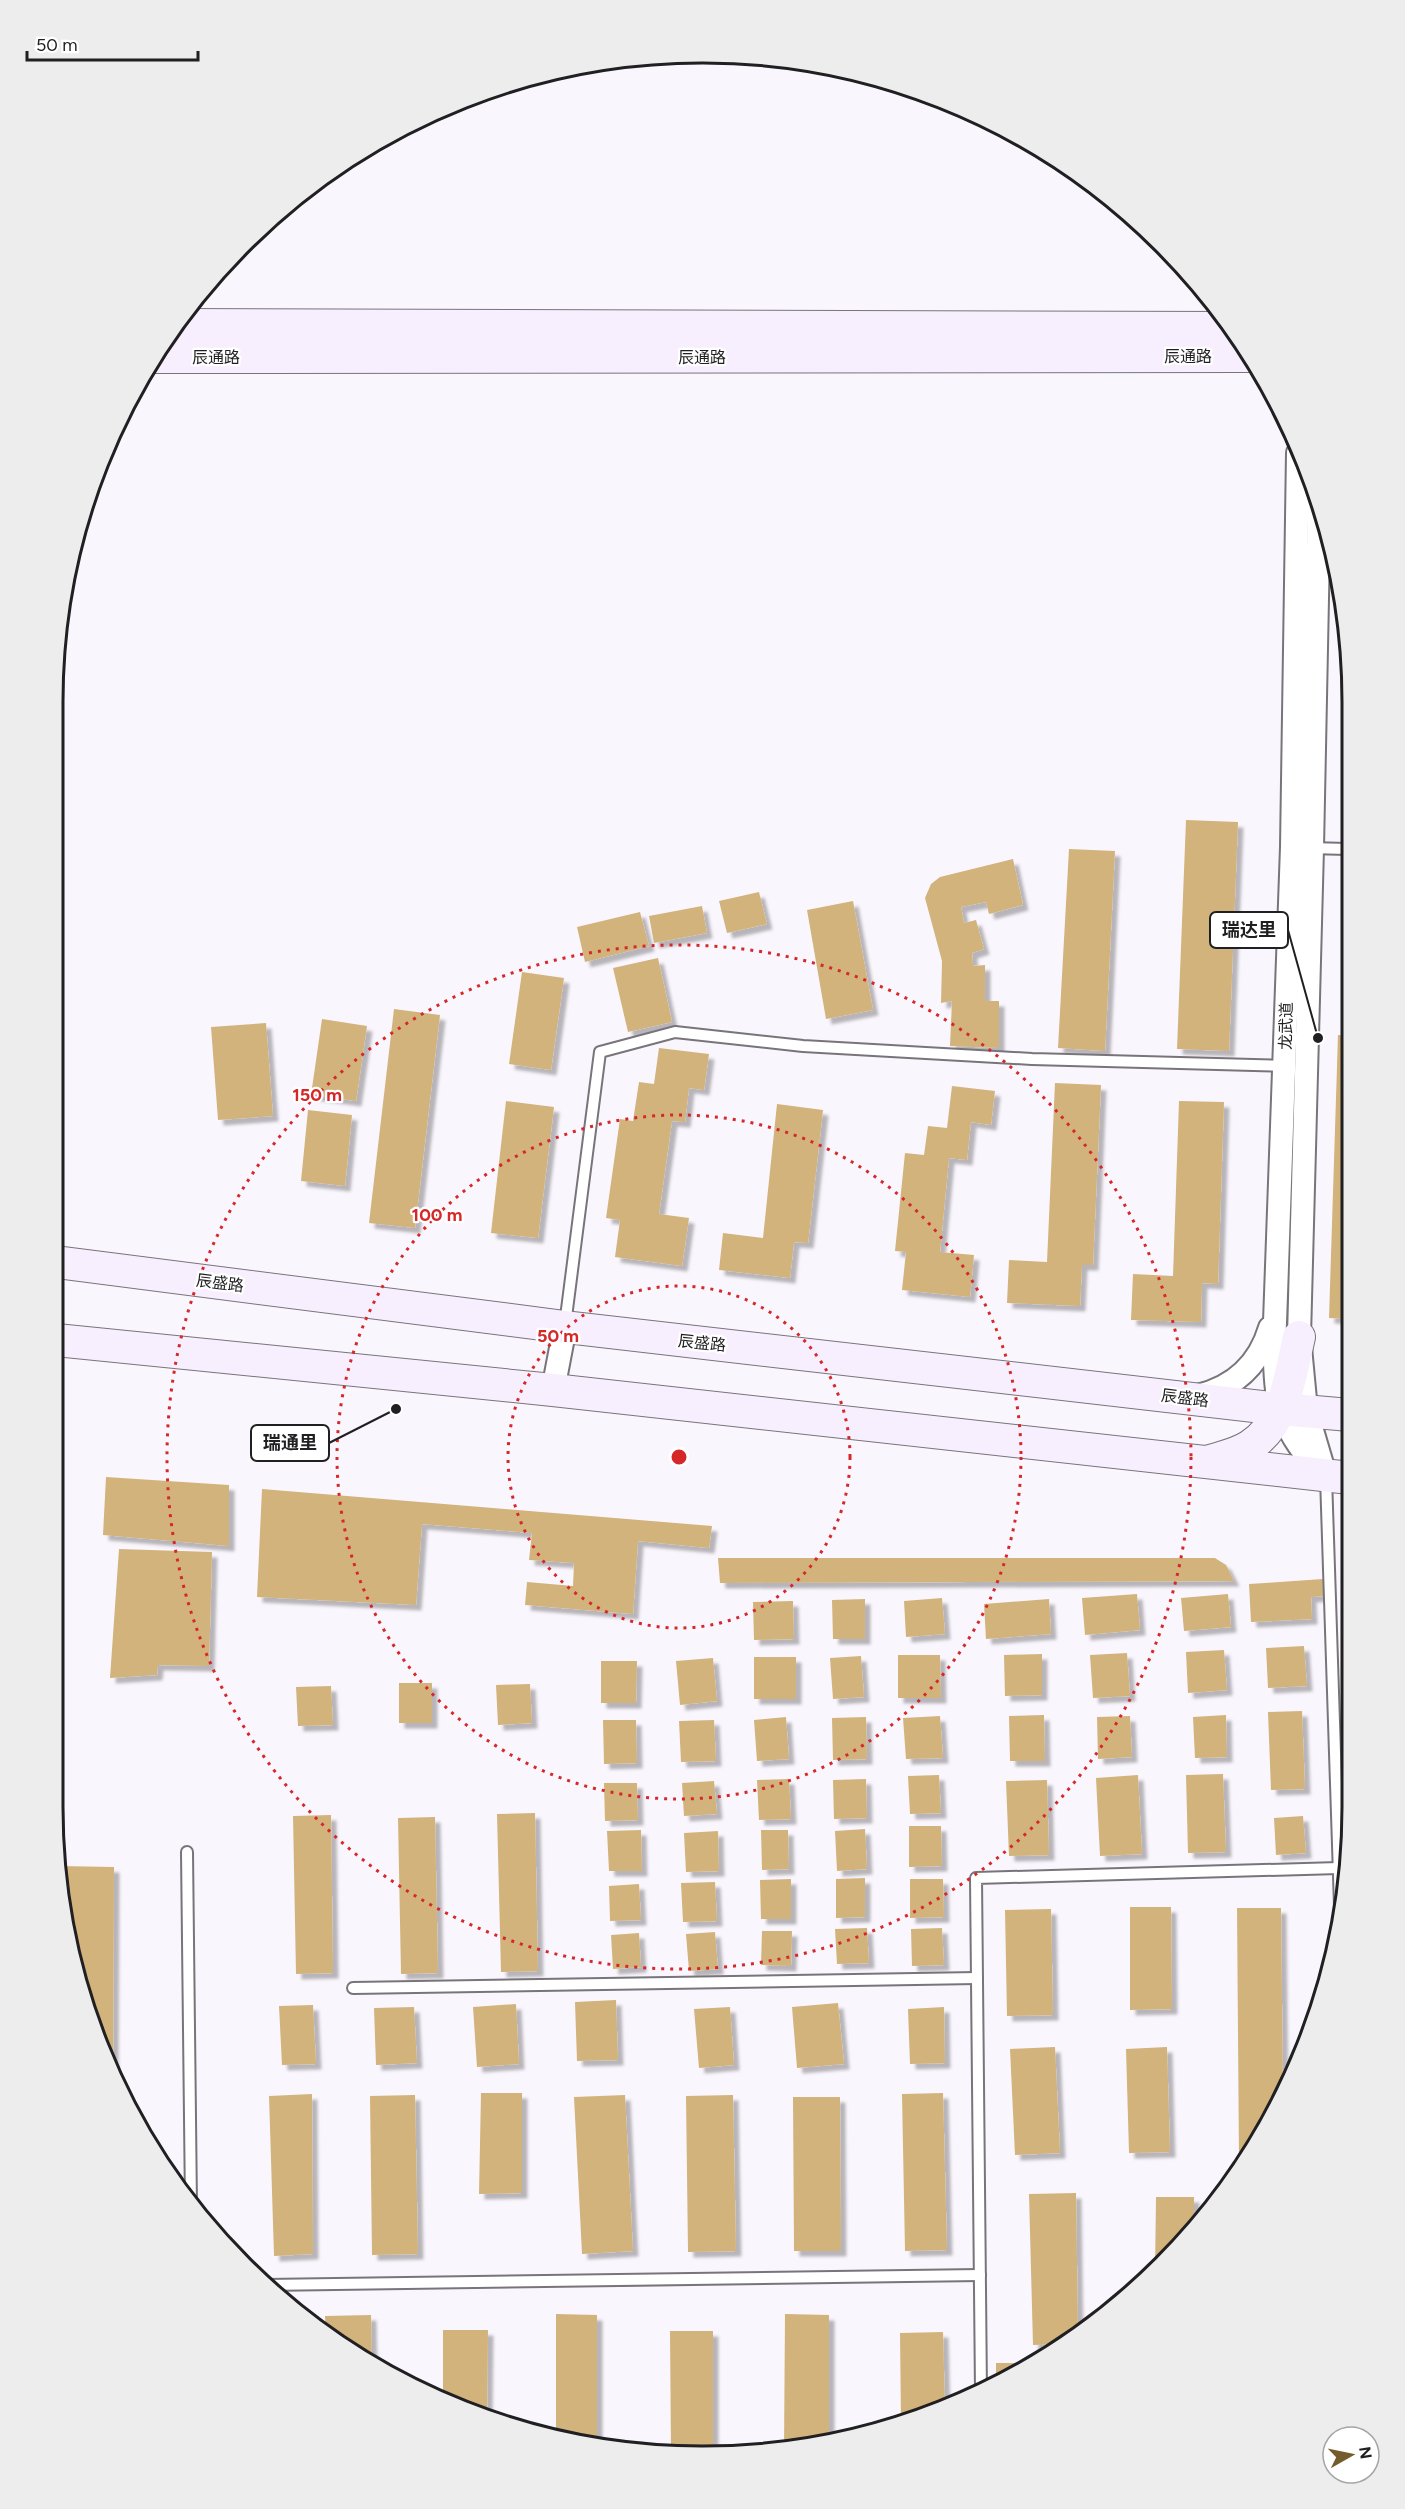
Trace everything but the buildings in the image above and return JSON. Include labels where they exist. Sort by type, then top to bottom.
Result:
[{"type":"main road","name":"辰通路","points":[[187,325],[1221,328]]},
{"type":"main road","name":"辰通路","points":[[165,357],[1240,356]]},
{"type":"main road","name":"辰盛路","points":[[63,1263],[565,1327],[1342,1414]]},
{"type":"main road","points":[[1204,1463],[1249,1447],[1293,1409],[1299,1338]]},
{"type":"main road","points":[[63,1341],[553,1390],[1338,1477]]},
{"type":"street","name":"龙武道","points":[[1298,471],[1302,847],[1295,1066],[1274,1312],[1274,1350],[1293,1409],[1291,1432],[1311,1463],[1338,1477]]},
{"type":"street","points":[[1302,847],[1318,529]]},
{"type":"street","points":[[1295,1066],[1299,1338]]},
{"type":"street","points":[[1187,1398],[1226,1386],[1252,1366],[1267,1338],[1274,1312]]},
{"type":"street","points":[[553,1390],[565,1327]]},
{"type":"lane","points":[[1302,847],[1342,849]]},
{"type":"lane","points":[[565,1327],[600,1052],[675,1032],[804,1046],[1021,1058],[1295,1066]]},
{"type":"lane","points":[[981,2382],[976,1878],[1339,1868],[1338,1477]]},
{"type":"lane","points":[[187,1852],[191,2190]]},
{"type":"lane","points":[[352,1988],[977,1978]]},
{"type":"lane","points":[[279,2285],[980,2276]]},
{"type":"place","name":"瑞达里","points":[[1318,1038]]},
{"type":"place","name":"瑞通里","points":[[396,1409]]}]
